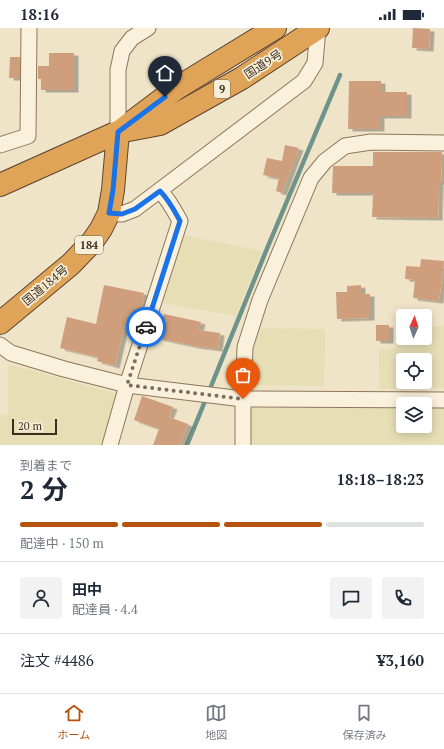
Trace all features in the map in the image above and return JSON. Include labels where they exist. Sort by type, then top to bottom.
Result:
[{"type":"highway","name":"国道9号","points":[[0,185],[118,132],[177,88],[275,28]]},
{"type":"highway","name":"国道9号","points":[[118,132],[160,124],[242,78],[318,28]]},
{"type":"highway","name":"国道184号","points":[[0,323],[70,264],[92,242],[101,229],[109,213],[113,190],[118,132]]},
{"type":"street","points":[[0,145],[28,136],[29,28]]},
{"type":"street","points":[[118,132],[118,70],[122,51],[132,38],[148,28]]},
{"type":"street","points":[[109,213],[122,214],[135,209],[304,81],[315,63],[318,28]]},
{"type":"street","points":[[243,445],[244,347],[260,300],[311,178],[325,161],[345,146],[370,142],[444,143]]},
{"type":"street","points":[[110,445],[127,385],[180,221],[174,208],[160,191]]},
{"type":"street","points":[[0,345],[11,353],[64,369],[127,385],[243,399],[444,400]]},
{"type":"shaded area","points":[[183,235],[262,251],[236,316],[163,303]]},
{"type":"shaded area","points":[[432,326],[444,326],[444,388],[432,388],[432,353],[396,353],[396,389],[380,389],[379,349],[396,349],[396,345],[432,345]]},
{"type":"shaded area","points":[[260,328],[325,329],[324,386],[253,385],[253,348]]},
{"type":"shaded area","points":[[8,364],[117,394],[103,445],[0,445],[0,414],[8,416]]},
{"type":"shaded area","points":[[444,407],[444,445],[251,445],[251,408],[396,408],[396,433],[432,433],[432,408]]},
{"type":"building","points":[[413,28],[430,29],[429,49],[412,48]]},
{"type":"building","points":[[49,53],[74,53],[74,90],[41,90],[41,79],[38,79],[38,66],[49,66]]},
{"type":"building","points":[[10,57],[20,57],[20,78],[9,78]]},
{"type":"building","points":[[349,81],[381,81],[381,92],[407,92],[407,116],[380,116],[380,129],[348,129]]},
{"type":"building","points":[[285,145],[299,148],[282,193],[276,191],[279,178],[263,175],[267,158],[282,161]]},
{"type":"building","points":[[373,152],[442,152],[438,218],[372,217],[373,193],[332,193],[333,166],[373,166]]},
{"type":"building","points":[[421,259],[444,261],[439,301],[413,298],[415,280],[405,279],[406,266],[420,267]]},
{"type":"building","points":[[104,285],[144,293],[139,318],[127,315],[115,366],[97,361],[98,357],[60,348],[67,317],[96,324]]},
{"type":"building","points":[[361,285],[361,294],[370,294],[370,318],[337,319],[336,292],[347,292],[347,286]]},
{"type":"building","points":[[164,314],[201,322],[199,330],[220,333],[218,349],[158,338]]},
{"type":"building","points":[[376,325],[389,325],[389,341],[376,341]]},
{"type":"building","points":[[142,396],[173,407],[169,417],[188,424],[180,445],[153,445],[159,429],[134,420]]},
{"type":"waterway","points":[[187,445],[340,75]]},
{"type":"way so far","points":[[146,327],[127,385],[243,399]]},
{"type":"route","points":[[146,327],[180,221],[174,208],[160,191],[135,209],[122,214],[109,213],[113,190],[118,132],[165,97]]}]
